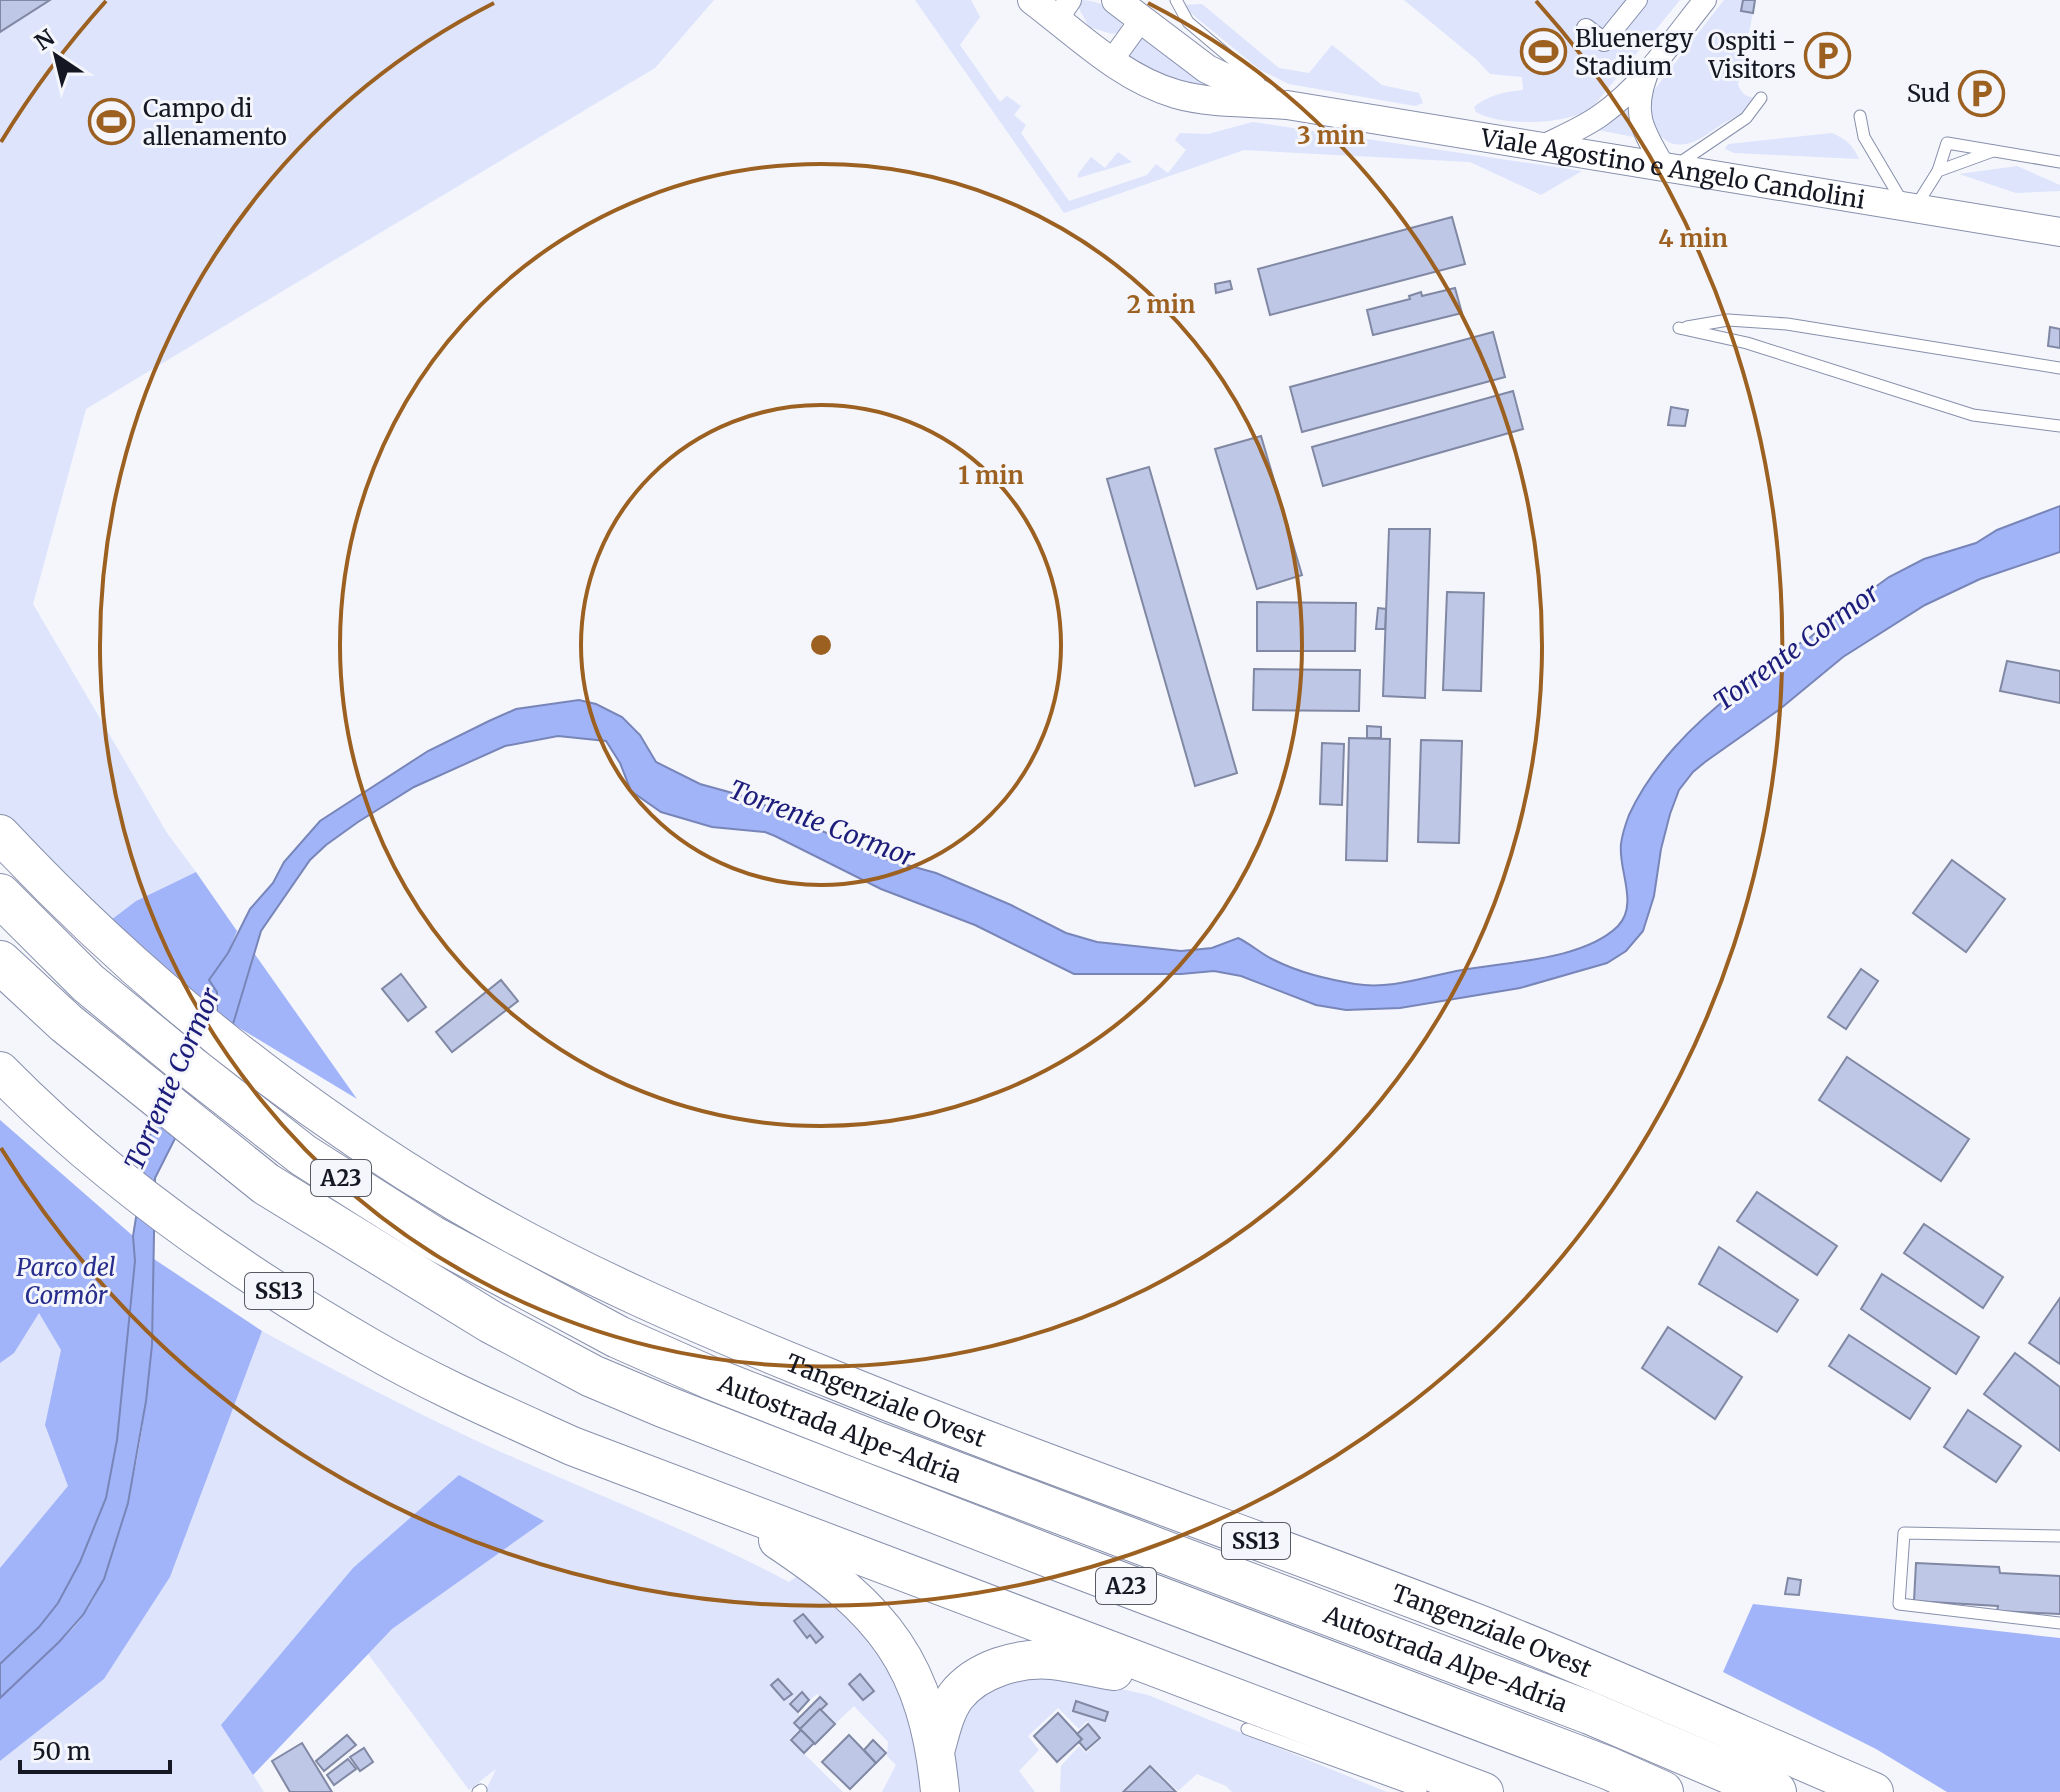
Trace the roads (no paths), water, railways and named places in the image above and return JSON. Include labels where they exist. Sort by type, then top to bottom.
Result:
[{"type":"highway","name":"Tangenziale Ovest","points":[[0,834],[58,896],[104,938],[190,1012],[317,1112],[456,1202],[636,1296],[711,1330],[964,1433],[1476,1623],[1874,1792]]},
{"type":"highway","name":"Autostrada Alpe-Adria","points":[[0,895],[88,983],[303,1155],[432,1237],[618,1337],[713,1379],[871,1441],[1590,1713],[1775,1792]]},
{"type":"highway","name":"Autostrada Alpe-Adria","points":[[0,962],[66,1023],[266,1184],[491,1322],[592,1376],[793,1457],[1608,1768],[1662,1792]]},
{"type":"highway","name":"SS13","points":[[9,1080],[108,1169],[235,1263],[370,1348],[469,1399],[572,1446],[1484,1792]]},
{"type":"highway","points":[[734,1506],[831,1577],[900,1650],[925,1704],[936,1748],[940,1792]]},
{"type":"highway","points":[[936,1748],[944,1717],[956,1696],[972,1681],[1003,1666],[1051,1660],[1185,1681]]},
{"type":"street","name":"Viale Agostino e Angelo Candolini","points":[[1032,0],[1064,9],[1112,60],[1141,81],[1179,95],[1287,105],[2058,231]]},
{"type":"street","name":"Viale Agostino e Angelo Candolini","points":[[1116,0],[1188,56],[1224,79],[1287,105]]},
{"type":"street","points":[[1586,28],[1604,42],[1638,0]]},
{"type":"street","points":[[1541,147],[1602,114],[1647,74],[1700,2]]},
{"type":"street","points":[[1112,60],[1141,20]]},
{"type":"street","points":[[1647,74],[1641,90],[1638,117],[1667,168]]},
{"type":"lane","points":[[1176,0],[1188,22],[1287,105]]},
{"type":"lane","points":[[1667,168],[1746,118],[1761,98]]},
{"type":"lane","points":[[1860,116],[1864,137],[1910,207],[1938,171],[1947,143],[2058,163]]},
{"type":"lane","points":[[1938,171],[1993,151]]},
{"type":"lane","points":[[2060,368],[1787,324],[1728,320],[1679,328],[1747,343],[1973,415],[2060,426]]},
{"type":"lane","points":[[2060,1536],[1904,1533],[1899,1604],[2060,1623]]},
{"type":"lane","points":[[1247,1729],[1421,1792]]},
{"type":"water","name":"Torrente Cormor","points":[[2060,506],[2060,552],[1980,579],[1925,605],[1843,657],[1780,709],[1693,772],[1679,790],[1670,814],[1654,896],[1643,931],[1626,951],[1607,963],[1520,988],[1400,1008],[1346,1010],[1316,1005],[1241,976],[1214,971],[1074,974],[975,925],[881,889],[765,832],[712,827],[661,812],[631,791],[620,763],[606,741],[558,736],[505,746],[414,787],[358,822],[310,860],[261,931],[233,1024],[155,1178],[152,1345],[146,1401],[128,1503],[104,1579],[83,1615],[0,1698],[0,1664],[39,1627],[58,1603],[80,1562],[106,1498],[117,1440],[135,1261],[133,1236],[149,1137],[217,1011],[217,992],[209,980],[228,953],[250,909],[273,883],[284,862],[320,821],[428,751],[516,709],[579,700],[596,704],[622,717],[640,735],[656,762],[700,784],[747,797],[882,858],[936,873],[1066,933],[1097,942],[1181,951],[1212,948],[1238,938],[1274,960],[1314,975],[1355,984],[1396,984],[1544,958],[1586,946],[1603,937],[1618,926],[1627,908],[1621,844],[1629,815],[1661,763],[1704,718],[1792,647],[1807,640],[1889,577],[1924,559],[1976,543],[1997,530]]},
{"type":"place","name":"Bluenergy Stadium","points":[[1544,52]]},
{"type":"place","name":"Ospiti - Visitors","points":[[1827,55]]},
{"type":"place","name":"Sud","points":[[1981,93]]},
{"type":"place","name":"Campo di allenamento","points":[[112,122]]},
{"type":"park label","name":"Parco del Cormôr","points":[[66,1281]]}]
